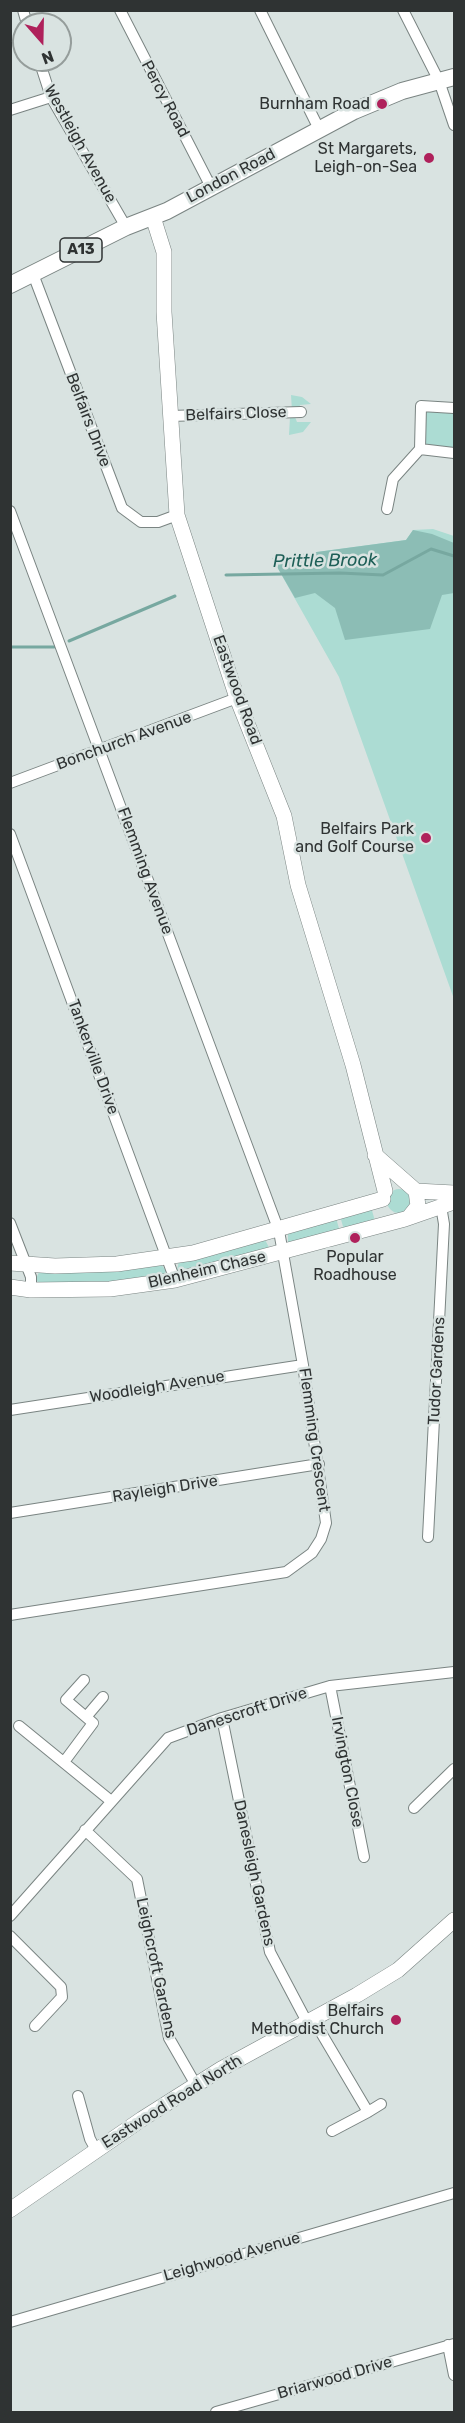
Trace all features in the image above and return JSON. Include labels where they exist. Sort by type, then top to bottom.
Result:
[{"type":"main road","name":"London Road","points":[[10,285],[126,227],[153,217],[354,111],[402,91],[447,79]]},
{"type":"street","name":"Percy Road","points":[[120,10],[211,187]]},
{"type":"street","points":[[260,10],[319,129]]},
{"type":"street","points":[[403,10],[447,79],[454,125]]},
{"type":"street","name":"Westleigh Avenue","points":[[43,72],[51,97],[126,227]]},
{"type":"street","points":[[10,110],[51,97]]},
{"type":"street","name":"Eastwood Road","points":[[153,217],[164,252],[170,417],[177,515],[237,699],[274,786],[284,816],[298,885],[353,1065],[384,1195]]},
{"type":"street","name":"Belfairs Drive","points":[[33,274],[122,508],[141,522],[158,522],[177,515]]},
{"type":"street","points":[[387,509],[393,479],[420,449],[421,406],[454,408]]},
{"type":"street","name":"Belfairs Close","points":[[170,417],[302,412]]},
{"type":"street","points":[[420,449],[454,453]]},
{"type":"street","name":"Flemming Avenue","points":[[10,511],[279,1231]]},
{"type":"street","name":"Bonchurch Avenue","points":[[10,783],[237,699]]},
{"type":"street","name":"Tankerville Drive","points":[[10,834],[175,1280]]},
{"type":"street","points":[[375,1155],[409,1187],[418,1206],[405,1217]]},
{"type":"street","points":[[448,1204],[405,1217],[386,1212],[384,1195],[396,1184],[454,1193]]},
{"type":"street","name":"Blenheim Chase","points":[[18,1264],[97,1265],[167,1258],[279,1231],[384,1195]]},
{"type":"street","name":"Tudor Gardens","points":[[428,1537],[444,1224],[448,1204]]},
{"type":"street","name":"Blenheim Chase","points":[[10,1287],[31,1290],[110,1289],[175,1280],[285,1252],[405,1217]]},
{"type":"street","points":[[10,1223],[18,1264],[31,1290]]},
{"type":"street","name":"Flemming Crescent","points":[[10,1615],[286,1572],[312,1553],[321,1539],[326,1523],[319,1464],[285,1252],[279,1231]]},
{"type":"street","name":"Woodleigh Avenue","points":[[10,1410],[303,1365]]},
{"type":"street","name":"Rayleigh Drive","points":[[10,1513],[319,1464]]},
{"type":"street","name":"Danescroft Drive","points":[[10,1916],[168,1738],[222,1718],[330,1686],[454,1672]]},
{"type":"street","points":[[64,1762],[93,1723],[66,1700],[84,1680]]},
{"type":"street","name":"Irvington Close","points":[[330,1686],[364,1857]]},
{"type":"street","points":[[86,1718],[103,1697]]},
{"type":"street","name":"Danesleigh Gardens","points":[[222,1718],[270,1952],[368,2112]]},
{"type":"street","points":[[19,1726],[111,1801]]},
{"type":"street","points":[[414,1808],[454,1769]]},
{"type":"street","name":"Leighcroft Gardens","points":[[85,1830],[137,1879],[169,2038],[196,2085]]},
{"type":"street","name":"Eastwood Road North","points":[[10,2210],[96,2150],[196,2085],[398,1970],[454,1920]]},
{"type":"street","points":[[10,1936],[62,1987],[62,1997],[35,2026]]},
{"type":"street","points":[[78,2096],[90,2139],[96,2150]]},
{"type":"street","points":[[332,2131],[381,2104]]},
{"type":"street","name":"Leighwood Avenue","points":[[10,2322],[454,2193]]},
{"type":"street","points":[[451,2344],[454,2375]]},
{"type":"street","name":"Briarwood Drive","points":[[216,2412],[451,2344]]},
{"type":"green space","points":[[291,395],[302,397],[311,404],[300,405],[299,410],[292,411]]},
{"type":"green space","points":[[424,409],[454,411],[454,450],[422,446]]},
{"type":"green space","points":[[290,417],[295,417],[297,422],[311,422],[303,432],[289,435]]},
{"type":"green space","name":"Belfairs Park and Golf Course","points":[[433,529],[454,536],[454,999],[339,677],[272,558],[406,540],[413,530]]},
{"type":"green space","points":[[413,530],[432,534],[454,543],[454,593],[442,595],[430,629],[345,640],[335,608],[315,593],[295,598],[272,558],[406,540]]},
{"type":"green space","points":[[399,1189],[408,1192],[411,1201],[408,1210],[399,1213],[390,1210],[387,1201],[390,1192]]},
{"type":"green space","points":[[371,1207],[375,1221],[344,1230],[340,1216]]},
{"type":"green space","points":[[336,1218],[340,1232],[291,1244],[288,1242],[288,1233]]},
{"type":"green space","points":[[264,1238],[271,1251],[179,1272],[177,1270],[179,1261]]},
{"type":"green space","points":[[161,1264],[166,1271],[164,1275],[136,1282],[39,1284],[36,1279],[39,1272]]},
{"type":"waterway","name":"Prittle Brook","points":[[226,575],[340,573],[383,575],[431,549],[454,556]]},
{"type":"waterway","name":"Prittle Brook","points":[[69,641],[175,596]]},
{"type":"waterway","name":"Prittle Brook","points":[[10,647],[54,647]]},
{"type":"place","name":"Burnham Road","points":[[382,104]]},
{"type":"place","name":"St Margarets, Leigh-on-Sea","points":[[429,158]]},
{"type":"place","name":"Belfairs Park and Golf Course","points":[[426,838]]},
{"type":"place","name":"Popular Roadhouse","points":[[355,1238]]},
{"type":"place","name":"Belfairs Methodist Church","points":[[396,2020]]}]
